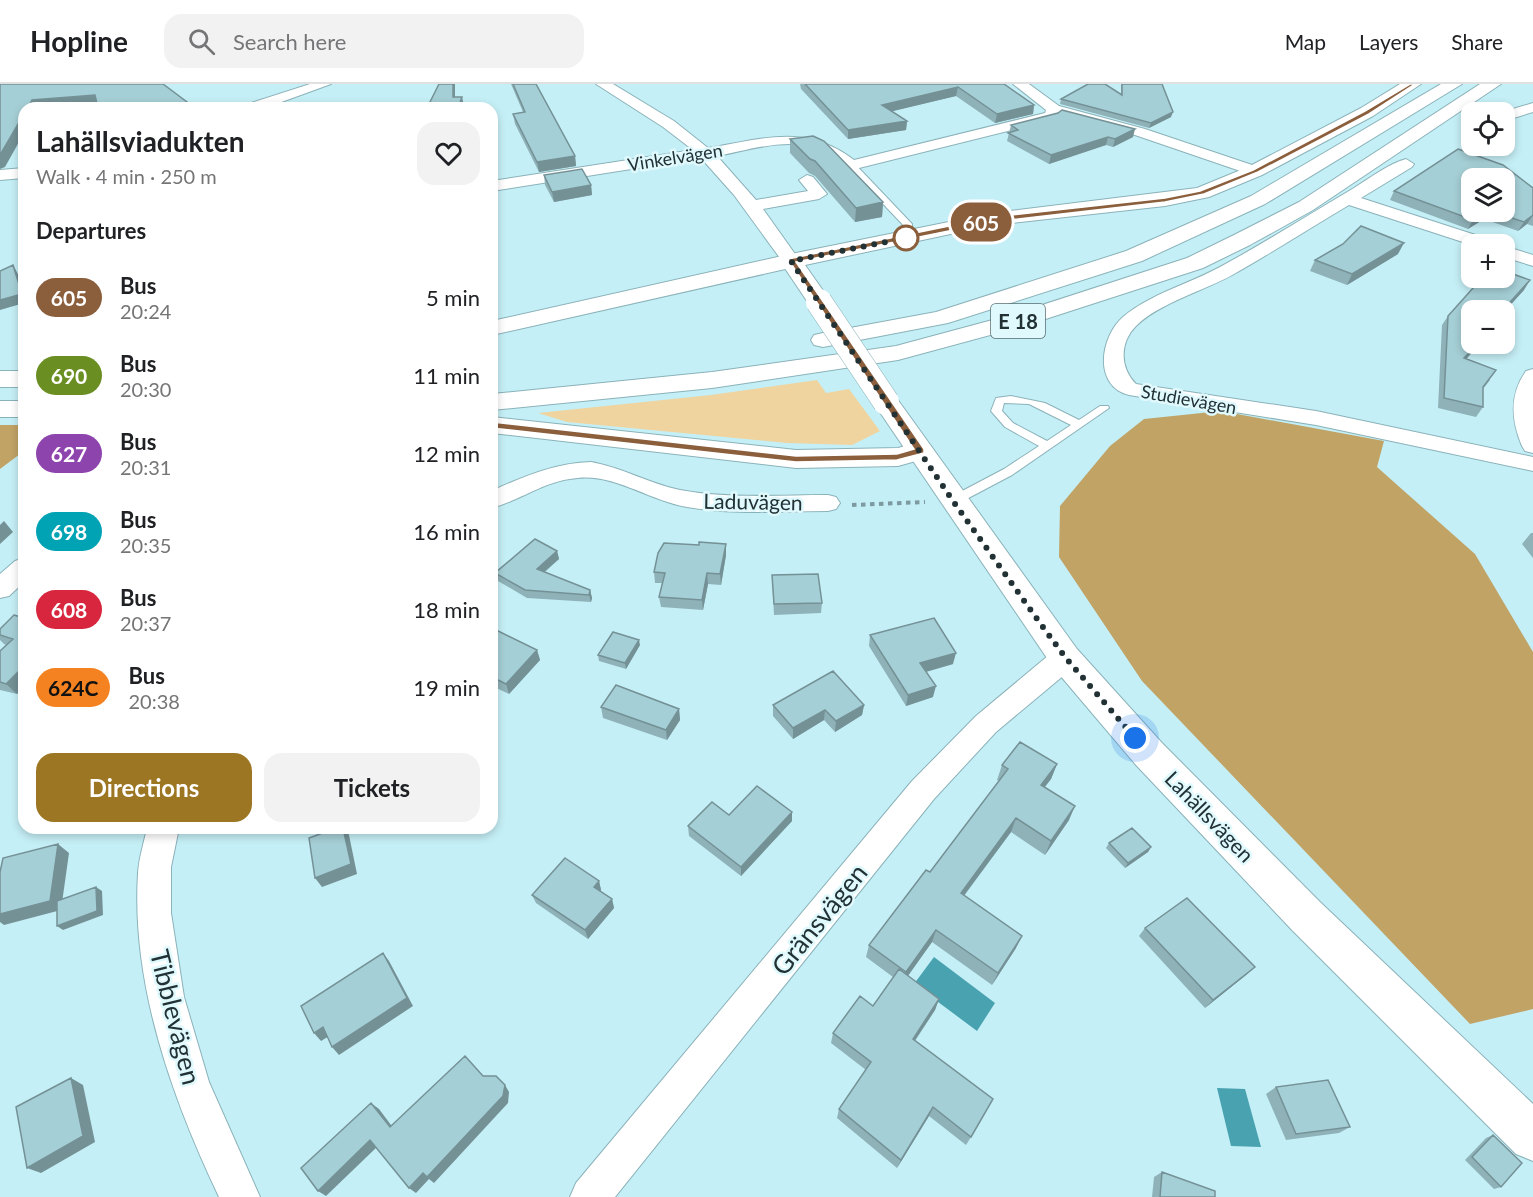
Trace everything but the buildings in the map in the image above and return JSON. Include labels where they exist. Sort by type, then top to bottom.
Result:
[{"type":"main road","points":[[498,326],[993,219],[1184,196],[1230,183],[1256,171],[1367,112],[1412,84]]},
{"type":"main road","name":"E 18","points":[[805,343],[873,333],[940,318],[1134,256],[1258,200],[1453,84]]},
{"type":"main road","name":"E 18","points":[[498,401],[712,380],[898,353],[1019,320],[1195,262],[1242,240],[1306,206],[1492,84]]},
{"type":"main road","name":"Lahällsvägen","points":[[791,261],[953,501],[1065,657],[1149,754],[1306,916],[1533,1137]]},
{"type":"main road","points":[[498,380],[622,370],[679,362]]},
{"type":"main road","points":[[0,379],[18,379]]},
{"type":"main road","points":[[0,409],[18,409]]},
{"type":"main road","points":[[498,426],[796,459],[897,457],[920,451]]},
{"type":"street","points":[[268,102],[324,84]]},
{"type":"street","name":"Lahällsvägen","points":[[603,84],[679,132],[705,153],[744,194],[791,261]]},
{"type":"street","points":[[1020,84],[1054,109],[1140,132],[1256,171]]},
{"type":"street","points":[[1515,113],[1533,107]]},
{"type":"street","points":[[851,165],[1051,116],[1054,109]]},
{"type":"street","name":"Vinkelvägen","points":[[498,185],[801,140],[828,146],[851,165]]},
{"type":"street","name":"Studievägen","points":[[1406,164],[1226,271],[1156,305],[1129,322],[1116,340],[1113,361],[1117,377],[1129,389],[1245,409],[1316,418],[1533,464]]},
{"type":"street","points":[[0,175],[18,174]]},
{"type":"street","points":[[752,206],[819,194],[807,180]]},
{"type":"street","points":[[1347,199],[1461,236]]},
{"type":"street","points":[[1515,255],[1533,261]]},
{"type":"street","points":[[1533,375],[1524,390],[1524,427],[1533,447]]},
{"type":"street","name":"Laduvägen","points":[[498,497],[528,484],[576,470],[603,471],[686,500],[744,504],[828,503]]},
{"type":"street","points":[[1,587],[18,572]]},
{"type":"street","name":"Gränsvägen","points":[[590,1197],[923,790],[986,724],[1065,657]]},
{"type":"street","name":"Tibblevägen","points":[[162,834],[154,872],[156,929],[163,976],[182,1053],[201,1111],[240,1197]]},
{"type":"lane","name":"Vinkelvägen","points":[[851,165],[909,226]]},
{"type":"lane","points":[[1047,446],[1010,425],[996,411],[1000,400],[1017,397],[1048,406],[1078,424]]},
{"type":"lane","points":[[953,501],[1008,472],[1104,408]]},
{"type":"path","points":[[828,503],[848,505],[953,501]]},
{"type":"shaded area","points":[[817,380],[826,393],[849,389],[880,431],[852,445],[787,443],[567,422],[538,413],[711,395]]},
{"type":"shaded area","points":[[1221,411],[1384,441],[1377,467],[1475,554],[1533,652],[1533,1009],[1470,1024],[1142,681],[1059,557],[1060,506],[1110,446],[1144,419]]},
{"type":"shaded area","points":[[0,425],[18,425],[18,456],[0,469]]},
{"type":"water","points":[[934,957],[995,1003],[977,1031],[914,984]]},
{"type":"water","points":[[1217,1088],[1245,1089],[1261,1147],[1231,1146]]},
{"type":"bus line","name":"605","points":[[498,426],[796,459],[897,457],[920,451],[791,261],[993,219],[1064,209],[1165,200],[1202,193],[1256,171],[1367,112],[1412,84]]},
{"type":"route","points":[[906,238],[791,261],[953,501],[1040,623],[1065,657],[1135,738]]}]
